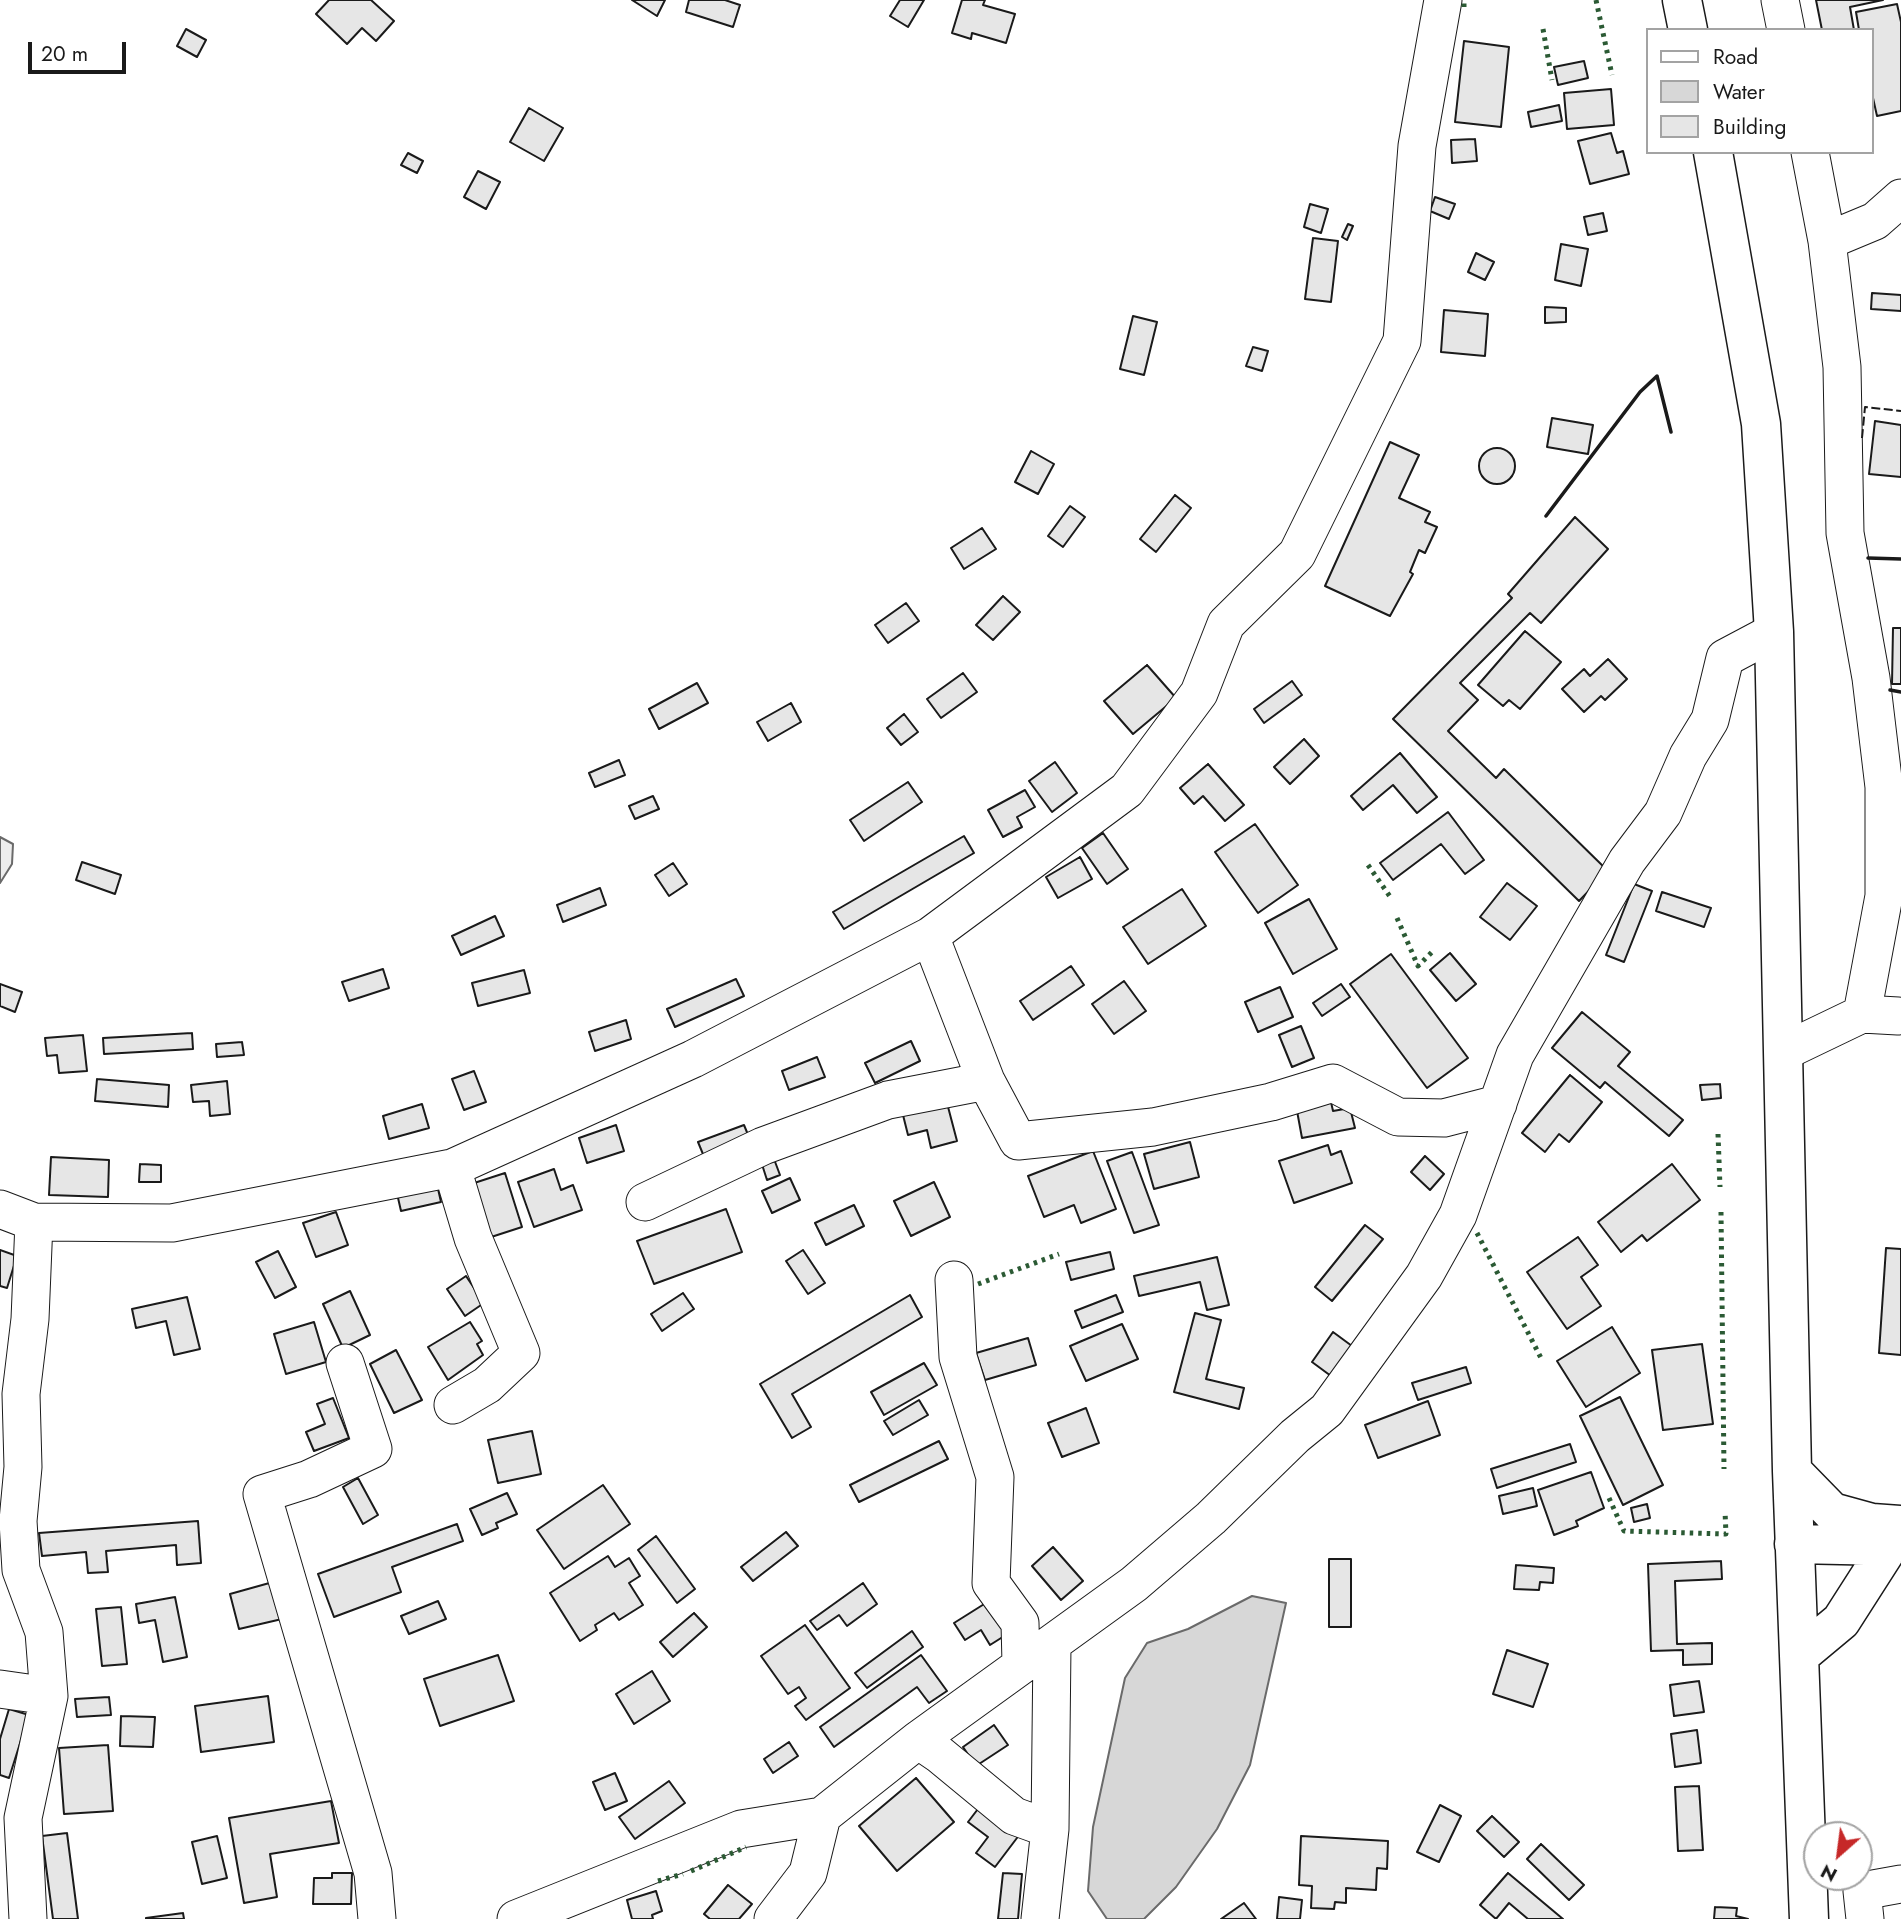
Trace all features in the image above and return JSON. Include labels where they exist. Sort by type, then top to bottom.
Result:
[{"type":"main road","points":[[1682,0],[1688,28]]},
{"type":"main road","points":[[1713,154],[1761,424],[1774,632],[1786,1051],[1792,1471],[1809,1919]]},
{"type":"main road","points":[[1792,1471],[1832,1511],[1897,1532]]},
{"type":"main road","points":[[1794,1544],[1857,1548],[1897,1532]]},
{"type":"main road","points":[[1799,1656],[1841,1621],[1897,1532]]},
{"type":"street","points":[[0,1209],[34,1222],[172,1223],[452,1168],[693,1059],[930,936],[1127,790],[1199,693],[1226,624],[1297,554],[1402,341],[1417,146],[1443,0]]},
{"type":"street","points":[[1780,0],[1786,28]]},
{"type":"street","points":[[1786,1051],[1880,1015],[1884,896],[1894,822],[1845,533],[1842,367],[1827,241],[1810,154]]},
{"type":"street","points":[[1827,241],[1875,221],[1901,198]]},
{"type":"street","points":[[516,1919],[741,1829],[822,1816],[918,1740],[1134,1584],[1211,1518],[1295,1436],[1327,1410],[1424,1276],[1458,1215],[1514,1055],[1627,861],[1663,813],[1688,756],[1710,720],[1725,658],[1774,632]]},
{"type":"street","points":[[930,936],[986,1081],[1018,1141],[1153,1127],[1271,1102],[1333,1083],[1398,1117],[1444,1118],[1497,1104]]},
{"type":"street","points":[[645,1202],[763,1146],[888,1100],[986,1081]]},
{"type":"street","points":[[452,1168],[474,1238],[521,1353],[487,1385],[453,1405]]},
{"type":"street","points":[[28,1919],[23,1818],[49,1696],[44,1632],[21,1570],[18,1521],[23,1467],[21,1394],[30,1319],[34,1222]]},
{"type":"street","points":[[954,1280],[958,1357],[995,1477],[991,1583],[1020,1623],[1021,1664]]},
{"type":"street","points":[[345,1363],[373,1449],[309,1479],[262,1494],[373,1873],[377,1919]]},
{"type":"street","points":[[1040,1919],[1051,1829],[1052,1645]]},
{"type":"street","points":[[0,1689],[49,1696]]},
{"type":"street","points":[[918,1740],[1014,1816],[1051,1829]]},
{"type":"street","points":[[773,1919],[808,1873],[822,1816]]},
{"type":"street","points":[[1865,1919],[1861,1891],[1901,1884]]},
{"type":"shaded area","points":[[0,837],[13,844],[12,864],[0,883]]},
{"type":"water","points":[[1252,1596],[1286,1603],[1250,1765],[1217,1829],[1176,1887],[1144,1919],[1107,1919],[1088,1891],[1093,1827],[1125,1678],[1147,1643],[1188,1629]]},
{"type":"building","points":[[329,0],[371,0],[394,21],[376,41],[362,28],[347,44],[316,14]]},
{"type":"building","points":[[632,0],[665,0],[657,16]]},
{"type":"building","points":[[689,0],[725,0],[740,5],[733,27],[686,12]]},
{"type":"building","points":[[900,0],[924,0],[908,27],[890,16]]},
{"type":"building","points":[[962,0],[985,0],[983,5],[1015,14],[1006,43],[972,33],[971,39],[952,33]]},
{"type":"building","points":[[1816,0],[1883,0],[1850,7],[1854,28],[1822,28]]},
{"type":"building","points":[[1897,4],[1901,22],[1901,111],[1877,116],[1873,98],[1873,28],[1859,28],[1856,12]]},
{"type":"building","points":[[186,29],[206,40],[197,57],[177,46]]},
{"type":"building","points":[[1464,41],[1509,47],[1501,127],[1455,122]]},
{"type":"building","points":[[1584,61],[1588,78],[1558,85],[1554,67]]},
{"type":"building","points":[[1611,89],[1614,125],[1567,129],[1564,93]]},
{"type":"building","points":[[1559,105],[1562,121],[1531,127],[1528,112]]},
{"type":"building","points":[[529,108],[563,128],[544,161],[510,142]]},
{"type":"building","points":[[1611,133],[1617,153],[1623,151],[1629,174],[1590,184],[1578,141]]},
{"type":"building","points":[[1475,139],[1477,161],[1452,163],[1451,140]]},
{"type":"building","points":[[408,153],[423,161],[417,173],[401,165]]},
{"type":"building","points":[[478,171],[500,182],[486,209],[464,197]]},
{"type":"building","points":[[1435,197],[1455,204],[1449,219],[1430,211]]},
{"type":"building","points":[[1310,204],[1328,209],[1321,233],[1304,227]]},
{"type":"building","points":[[1603,213],[1607,231],[1588,235],[1584,217]]},
{"type":"building","points":[[1348,224],[1353,226],[1347,240],[1342,237]]},
{"type":"building","points":[[1313,238],[1338,241],[1331,302],[1305,299]]},
{"type":"building","points":[[1561,244],[1588,249],[1581,286],[1555,280]]},
{"type":"building","points":[[1476,253],[1494,262],[1485,280],[1468,272]]},
{"type":"building","points":[[1872,293],[1901,295],[1901,311],[1871,309]]},
{"type":"building","points":[[1545,307],[1566,308],[1566,322],[1545,323]]},
{"type":"building","points":[[1444,310],[1488,314],[1485,356],[1441,352]]},
{"type":"building","points":[[1133,316],[1157,322],[1144,375],[1120,369]]},
{"type":"building","points":[[1253,347],[1268,351],[1262,371],[1246,366]]},
{"type":"building","points":[[1552,418],[1593,425],[1588,454],[1547,447]]},
{"type":"building","points":[[1875,421],[1901,425],[1901,477],[1869,474]]},
{"type":"building","points":[[1390,442],[1419,455],[1399,498],[1430,512],[1425,522],[1437,527],[1425,553],[1419,550],[1410,572],[1413,574],[1390,616],[1325,586]]},
{"type":"building","points":[[1497,448],[1510,453],[1515,466],[1510,479],[1497,484],[1484,479],[1479,466],[1484,453]]},
{"type":"building","points":[[1031,451],[1054,464],[1038,494],[1015,482]]},
{"type":"building","points":[[1175,495],[1191,508],[1156,552],[1140,539]]},
{"type":"building","points":[[1070,506],[1085,517],[1063,547],[1048,536]]},
{"type":"building","points":[[1575,517],[1608,549],[1541,623],[1530,613],[1460,683],[1478,700],[1448,731],[1496,778],[1504,769],[1608,871],[1579,901],[1393,719],[1512,598],[1508,594]]},
{"type":"building","points":[[982,528],[996,549],[964,569],[951,548]]},
{"type":"building","points":[[1003,596],[1020,612],[993,640],[976,625]]},
{"type":"building","points":[[906,603],[919,621],[888,643],[875,625]]},
{"type":"building","points":[[1893,628],[1901,628],[1901,684],[1892,684]]},
{"type":"building","points":[[1525,631],[1561,662],[1520,709],[1509,700],[1503,706],[1478,685]]},
{"type":"building","points":[[1608,659],[1627,679],[1605,700],[1601,696],[1584,712],[1562,689],[1584,669],[1590,676]]},
{"type":"building","points":[[1147,665],[1176,698],[1133,734],[1104,701]]},
{"type":"building","points":[[963,673],[977,692],[941,718],[927,699]]},
{"type":"building","points":[[1292,681],[1302,695],[1264,723],[1254,709]]},
{"type":"building","points":[[697,683],[708,703],[659,729],[649,709]]},
{"type":"building","points":[[791,703],[801,722],[768,741],[757,722]]},
{"type":"building","points":[[904,714],[918,732],[901,745],[887,728]]},
{"type":"building","points":[[1304,739],[1319,756],[1290,784],[1274,767]]},
{"type":"building","points":[[1400,753],[1437,797],[1417,813],[1393,785],[1363,810],[1351,796]]},
{"type":"building","points":[[619,760],[625,775],[595,787],[589,773]]},
{"type":"building","points":[[1055,762],[1077,793],[1052,812],[1029,781]]},
{"type":"building","points":[[1208,764],[1244,805],[1225,821],[1203,796],[1194,804],[1180,788]]},
{"type":"building","points":[[908,782],[922,802],[864,841],[850,820]]},
{"type":"building","points":[[1025,790],[1035,807],[1017,817],[1022,827],[1003,837],[988,810]]},
{"type":"building","points":[[653,796],[659,809],[635,819],[629,806]]},
{"type":"building","points":[[1448,812],[1484,860],[1465,874],[1441,844],[1393,880],[1380,863]]},
{"type":"building","points":[[1255,824],[1298,885],[1258,913],[1215,852]]},
{"type":"building","points":[[1103,833],[1128,869],[1107,884],[1082,848]]},
{"type":"building","points":[[964,836],[974,853],[844,929],[833,912]]},
{"type":"building","points":[[1080,857],[1092,879],[1058,898],[1046,877]]},
{"type":"building","points":[[82,862],[121,875],[115,894],[76,880]]},
{"type":"building","points":[[673,863],[687,884],[669,896],[655,875]]},
{"type":"building","points":[[1507,883],[1537,906],[1510,940],[1480,917]]},
{"type":"building","points":[[1634,884],[1652,891],[1624,962],[1606,955]]},
{"type":"building","points":[[600,888],[606,905],[563,922],[557,905]]},
{"type":"building","points":[[1182,889],[1206,926],[1148,964],[1123,927]]},
{"type":"building","points":[[1662,892],[1711,908],[1704,927],[1656,911]]},
{"type":"building","points":[[1309,899],[1337,949],[1293,974],[1265,923]]},
{"type":"building","points":[[495,916],[504,936],[461,955],[452,936]]},
{"type":"building","points":[[1450,953],[1476,984],[1456,1001],[1430,970]]},
{"type":"building","points":[[1391,954],[1468,1058],[1427,1088],[1350,984]]},
{"type":"building","points":[[1071,966],[1084,985],[1033,1020],[1020,1001]]},
{"type":"building","points":[[383,969],[389,988],[349,1001],[342,982]]},
{"type":"building","points":[[524,970],[530,993],[478,1006],[472,983]]},
{"type":"building","points":[[736,979],[744,996],[675,1027],[667,1009]]},
{"type":"building","points":[[1124,981],[1146,1011],[1114,1034],[1092,1004]]},
{"type":"building","points":[[0,984],[22,992],[15,1012],[0,1006]]},
{"type":"building","points":[[1341,984],[1350,997],[1322,1016],[1313,1003]]},
{"type":"building","points":[[1280,987],[1293,1017],[1258,1032],[1245,1002]]},
{"type":"building","points":[[1582,1012],[1630,1052],[1618,1066],[1683,1120],[1669,1136],[1605,1082],[1600,1088],[1552,1048]]},
{"type":"building","points":[[626,1020],[631,1039],[595,1051],[589,1032]]},
{"type":"building","points":[[1301,1026],[1314,1058],[1292,1067],[1279,1035]]},
{"type":"building","points":[[192,1033],[193,1049],[104,1054],[103,1038]]},
{"type":"building","points":[[83,1035],[87,1071],[59,1073],[57,1055],[47,1056],[45,1038]]},
{"type":"building","points":[[911,1041],[920,1061],[875,1083],[865,1063]]},
{"type":"building","points":[[242,1042],[244,1055],[217,1057],[216,1044]]},
{"type":"building","points":[[817,1057],[825,1077],[789,1090],[782,1071]]},
{"type":"building","points":[[474,1071],[486,1102],[464,1110],[452,1079]]},
{"type":"building","points":[[1570,1075],[1602,1102],[1569,1142],[1559,1134],[1545,1152],[1522,1133]]},
{"type":"building","points":[[97,1079],[169,1085],[168,1107],[95,1101]]},
{"type":"building","points":[[227,1081],[230,1114],[210,1116],[209,1101],[193,1102],[191,1085]]},
{"type":"building","points":[[1720,1084],[1721,1098],[1702,1100],[1700,1085]]},
{"type":"building","points":[[1329,1093],[1333,1111],[1350,1108],[1355,1128],[1302,1138],[1295,1100]]},
{"type":"building","points":[[947,1103],[957,1141],[931,1148],[927,1130],[908,1135],[903,1115]]},
{"type":"building","points":[[422,1104],[429,1128],[389,1139],[383,1116]]},
{"type":"building","points":[[616,1125],[624,1151],[587,1163],[579,1138]]},
{"type":"building","points":[[744,1125],[751,1142],[705,1159],[698,1142]]},
{"type":"building","points":[[1190,1142],[1199,1177],[1154,1189],[1144,1154]]},
{"type":"building","points":[[1328,1145],[1331,1155],[1341,1151],[1352,1183],[1294,1203],[1279,1161]]},
{"type":"building","points":[[771,1151],[780,1175],[767,1180],[759,1155]]},
{"type":"building","points":[[1093,1151],[1116,1209],[1081,1223],[1074,1205],[1044,1217],[1028,1176]]},
{"type":"building","points":[[1132,1152],[1159,1225],[1134,1233],[1107,1161]]},
{"type":"building","points":[[1425,1156],[1444,1174],[1430,1190],[1411,1172]]},
{"type":"building","points":[[51,1157],[109,1160],[108,1197],[49,1195]]},
{"type":"building","points":[[140,1164],[161,1165],[161,1182],[139,1182]]},
{"type":"building","points":[[1672,1164],[1700,1200],[1647,1241],[1642,1235],[1621,1252],[1598,1222]]},
{"type":"building","points":[[554,1169],[561,1190],[573,1185],[582,1210],[534,1227],[518,1182]]},
{"type":"building","points":[[505,1173],[522,1227],[485,1239],[468,1185]]},
{"type":"building","points":[[790,1178],[800,1200],[772,1213],[762,1191]]},
{"type":"building","points":[[436,1180],[441,1202],[401,1211],[396,1189]]},
{"type":"building","points":[[934,1182],[950,1217],[911,1236],[894,1201]]},
{"type":"building","points":[[854,1205],[864,1226],[826,1245],[815,1223]]},
{"type":"building","points":[[726,1209],[742,1252],[654,1284],[637,1241]]},
{"type":"building","points":[[336,1212],[348,1245],[316,1257],[303,1223]]},
{"type":"building","points":[[1365,1225],[1383,1239],[1332,1301],[1315,1287]]},
{"type":"building","points":[[1578,1237],[1598,1265],[1581,1277],[1601,1306],[1567,1329],[1527,1272]]},
{"type":"building","points":[[1886,1248],[1901,1249],[1901,1355],[1879,1353]]},
{"type":"building","points":[[0,1250],[17,1256],[7,1288],[0,1286]]},
{"type":"building","points":[[803,1250],[825,1283],[808,1294],[786,1261]]},
{"type":"building","points":[[278,1251],[296,1287],[275,1298],[256,1262]]},
{"type":"building","points":[[1110,1252],[1114,1269],[1071,1280],[1066,1262]]},
{"type":"building","points":[[1217,1257],[1229,1305],[1207,1310],[1200,1282],[1139,1296],[1134,1276]]},
{"type":"building","points":[[466,1276],[484,1303],[465,1316],[447,1289]]},
{"type":"building","points":[[350,1291],[370,1335],[343,1348],[323,1304]]},
{"type":"building","points":[[683,1293],[694,1309],[662,1331],[651,1314]]},
{"type":"building","points":[[910,1295],[922,1317],[792,1394],[811,1427],[792,1438],[760,1384]]},
{"type":"building","points":[[1116,1295],[1123,1312],[1082,1328],[1075,1311]]},
{"type":"building","points":[[187,1297],[200,1349],[174,1355],[166,1321],[136,1328],[132,1309]]},
{"type":"building","points":[[1195,1313],[1221,1320],[1206,1379],[1244,1388],[1239,1409],[1174,1392]]},
{"type":"building","points":[[314,1322],[326,1362],[286,1374],[274,1334]]},
{"type":"building","points":[[470,1322],[482,1341],[477,1344],[483,1355],[448,1380],[428,1347]]},
{"type":"building","points":[[1122,1324],[1138,1359],[1086,1381],[1070,1346]]},
{"type":"building","points":[[1612,1327],[1640,1373],[1586,1407],[1557,1361]]},
{"type":"building","points":[[1333,1332],[1352,1346],[1331,1376],[1312,1362]]},
{"type":"building","points":[[1028,1338],[1036,1365],[985,1380],[976,1353]]},
{"type":"building","points":[[1702,1344],[1713,1424],[1663,1430],[1652,1350]]},
{"type":"building","points":[[396,1350],[422,1400],[394,1413],[370,1364]]},
{"type":"building","points":[[924,1363],[937,1385],[884,1415],[871,1392]]},
{"type":"building","points":[[1466,1367],[1471,1383],[1418,1400],[1412,1383]]},
{"type":"building","points":[[1620,1397],[1663,1485],[1623,1505],[1580,1416]]},
{"type":"building","points":[[333,1398],[349,1438],[314,1451],[306,1432],[325,1424],[317,1404]]},
{"type":"building","points":[[919,1400],[928,1415],[893,1435],[884,1421]]},
{"type":"building","points":[[1428,1401],[1440,1435],[1378,1458],[1365,1425]]},
{"type":"building","points":[[1086,1408],[1099,1443],[1062,1457],[1048,1423]]},
{"type":"building","points":[[532,1431],[541,1474],[498,1483],[488,1440]]},
{"type":"building","points":[[939,1441],[948,1459],[859,1502],[850,1485]]},
{"type":"building","points":[[1570,1444],[1576,1462],[1497,1488],[1491,1469]]},
{"type":"building","points":[[1591,1472],[1604,1508],[1576,1521],[1578,1526],[1554,1535],[1538,1490]]},
{"type":"building","points":[[358,1478],[378,1515],[363,1524],[343,1487]]},
{"type":"building","points":[[603,1485],[630,1524],[564,1569],[537,1530]]},
{"type":"building","points":[[1533,1488],[1537,1506],[1503,1514],[1499,1496]]},
{"type":"building","points":[[507,1493],[517,1514],[496,1523],[498,1528],[482,1535],[470,1509]]},
{"type":"building","points":[[1647,1504],[1650,1518],[1634,1522],[1631,1508]]},
{"type":"building","points":[[198,1521],[201,1563],[177,1565],[176,1545],[106,1551],[108,1572],[88,1573],[86,1552],[42,1556],[39,1533]]},
{"type":"building","points":[[457,1524],[463,1541],[392,1567],[401,1592],[334,1617],[318,1574]]},
{"type":"building","points":[[786,1532],[798,1546],[753,1581],[741,1567]]},
{"type":"building","points":[[656,1536],[695,1589],[677,1603],[638,1550]]},
{"type":"building","points":[[1053,1547],[1083,1581],[1061,1600],[1032,1566]]},
{"type":"building","points":[[608,1556],[615,1567],[629,1558],[640,1576],[629,1583],[643,1605],[619,1620],[614,1613],[595,1625],[597,1630],[580,1641],[550,1593]]},
{"type":"building","points":[[1329,1559],[1351,1559],[1351,1627],[1329,1627]]},
{"type":"building","points":[[1721,1561],[1722,1579],[1675,1581],[1677,1644],[1712,1643],[1712,1664],[1683,1665],[1683,1650],[1651,1651],[1648,1564]]},
{"type":"building","points":[[1516,1565],[1554,1568],[1553,1583],[1540,1582],[1539,1590],[1514,1589]]},
{"type":"building","points":[[273,1582],[282,1619],[239,1629],[230,1594]]},
{"type":"building","points":[[863,1583],[877,1604],[847,1626],[839,1615],[817,1630],[810,1621]]},
{"type":"building","points":[[175,1597],[187,1657],[163,1662],[155,1620],[139,1623],[136,1604]]},
{"type":"building","points":[[438,1601],[446,1619],[409,1634],[401,1616]]},
{"type":"building","points":[[989,1601],[1009,1633],[990,1645],[981,1630],[965,1640],[954,1623]]},
{"type":"building","points":[[121,1607],[127,1664],[102,1666],[96,1609]]},
{"type":"building","points":[[694,1613],[707,1627],[673,1657],[660,1642]]},
{"type":"building","points":[[805,1625],[850,1688],[806,1720],[795,1706],[806,1698],[799,1687],[788,1694],[761,1656]]},
{"type":"building","points":[[912,1631],[923,1647],[867,1688],[855,1673]]},
{"type":"building","points":[[1507,1650],[1548,1664],[1533,1707],[1493,1694]]},
{"type":"building","points":[[498,1655],[514,1701],[440,1726],[424,1679]]},
{"type":"building","points":[[921,1655],[947,1691],[929,1703],[917,1687],[834,1747],[820,1727]]},
{"type":"building","points":[[652,1671],[670,1701],[634,1724],[616,1694]]},
{"type":"building","points":[[1699,1681],[1704,1712],[1674,1716],[1670,1685]]},
{"type":"building","points":[[268,1696],[274,1742],[201,1752],[195,1706]]},
{"type":"building","points":[[109,1697],[111,1715],[77,1717],[75,1699]]},
{"type":"building","points":[[9,1709],[29,1715],[9,1778],[0,1775],[0,1739]]},
{"type":"building","points":[[121,1716],[155,1717],[153,1747],[120,1746]]},
{"type":"building","points":[[994,1725],[1008,1745],[976,1766],[963,1747]]},
{"type":"building","points":[[1697,1730],[1701,1763],[1675,1767],[1671,1734]]},
{"type":"building","points":[[789,1742],[798,1756],[773,1773],[764,1759]]},
{"type":"building","points":[[108,1745],[113,1811],[64,1814],[59,1748]]},
{"type":"building","points":[[615,1773],[627,1801],[605,1810],[593,1782]]},
{"type":"building","points":[[916,1778],[954,1822],[897,1871],[859,1826]]},
{"type":"building","points":[[669,1781],[685,1803],[635,1839],[619,1817]]},
{"type":"building","points":[[1699,1786],[1703,1850],[1678,1851],[1675,1787]]},
{"type":"building","points":[[331,1801],[339,1843],[270,1854],[277,1897],[244,1903],[229,1818]]},
{"type":"building","points":[[984,1801],[1023,1830],[995,1867],[976,1853],[988,1837],[968,1822]]},
{"type":"building","points":[[1440,1805],[1461,1816],[1439,1862],[1417,1852]]},
{"type":"building","points":[[1492,1816],[1519,1842],[1504,1857],[1477,1831]]},
{"type":"building","points":[[67,1833],[78,1919],[53,1919],[42,1836]]},
{"type":"building","points":[[217,1836],[227,1878],[202,1884],[192,1842]]},
{"type":"building","points":[[1301,1836],[1388,1841],[1387,1869],[1377,1868],[1376,1890],[1346,1888],[1346,1903],[1335,1902],[1334,1909],[1311,1908],[1312,1886],[1299,1885]]},
{"type":"building","points":[[1541,1844],[1584,1885],[1569,1900],[1527,1859]]},
{"type":"building","points":[[332,1873],[352,1873],[351,1904],[313,1904],[314,1878],[332,1878]]},
{"type":"building","points":[[1003,1873],[1022,1874],[1018,1919],[998,1919]]},
{"type":"building","points":[[1508,1873],[1563,1919],[1528,1919],[1509,1903],[1496,1919],[1480,1905]]},
{"type":"building","points":[[728,1885],[752,1904],[739,1919],[710,1919],[704,1914]]},
{"type":"building","points":[[656,1891],[662,1911],[652,1915],[653,1919],[632,1919],[627,1900]]},
{"type":"building","points":[[1279,1897],[1302,1900],[1300,1919],[1277,1919]]},
{"type":"building","points":[[1244,1903],[1256,1919],[1221,1919]]},
{"type":"building","points":[[1715,1907],[1737,1908],[1736,1916],[1748,1919],[1714,1919]]},
{"type":"building","points":[[183,1913],[184,1919],[146,1919],[146,1918]]},
{"type":"hedge","points":[[1464,0],[1464,7]]},
{"type":"hedge","points":[[1596,0],[1612,75]]},
{"type":"hedge","points":[[1543,29],[1552,80]]},
{"type":"hedge","points":[[1368,865],[1391,898]]},
{"type":"hedge","points":[[1397,918],[1418,966],[1435,949]]},
{"type":"hedge","points":[[1718,1134],[1720,1187]]},
{"type":"hedge","points":[[1721,1212],[1724,1469]]},
{"type":"hedge","points":[[1477,1233],[1541,1358]]},
{"type":"hedge","points":[[978,1284],[1059,1254]]},
{"type":"hedge","points":[[1609,1498],[1624,1531],[1726,1534],[1725,1511]]},
{"type":"hedge","points":[[691,1871],[746,1847]]},
{"type":"hedge","points":[[658,1881],[683,1874]]},
{"type":"fence","points":[[1862,438],[1865,407],[1901,411]]},
{"type":"wall","points":[[1546,516],[1640,392],[1657,376],[1671,432]]},
{"type":"wall","points":[[1868,558],[1901,559]]},
{"type":"wall","points":[[1890,690],[1901,692]]}]
